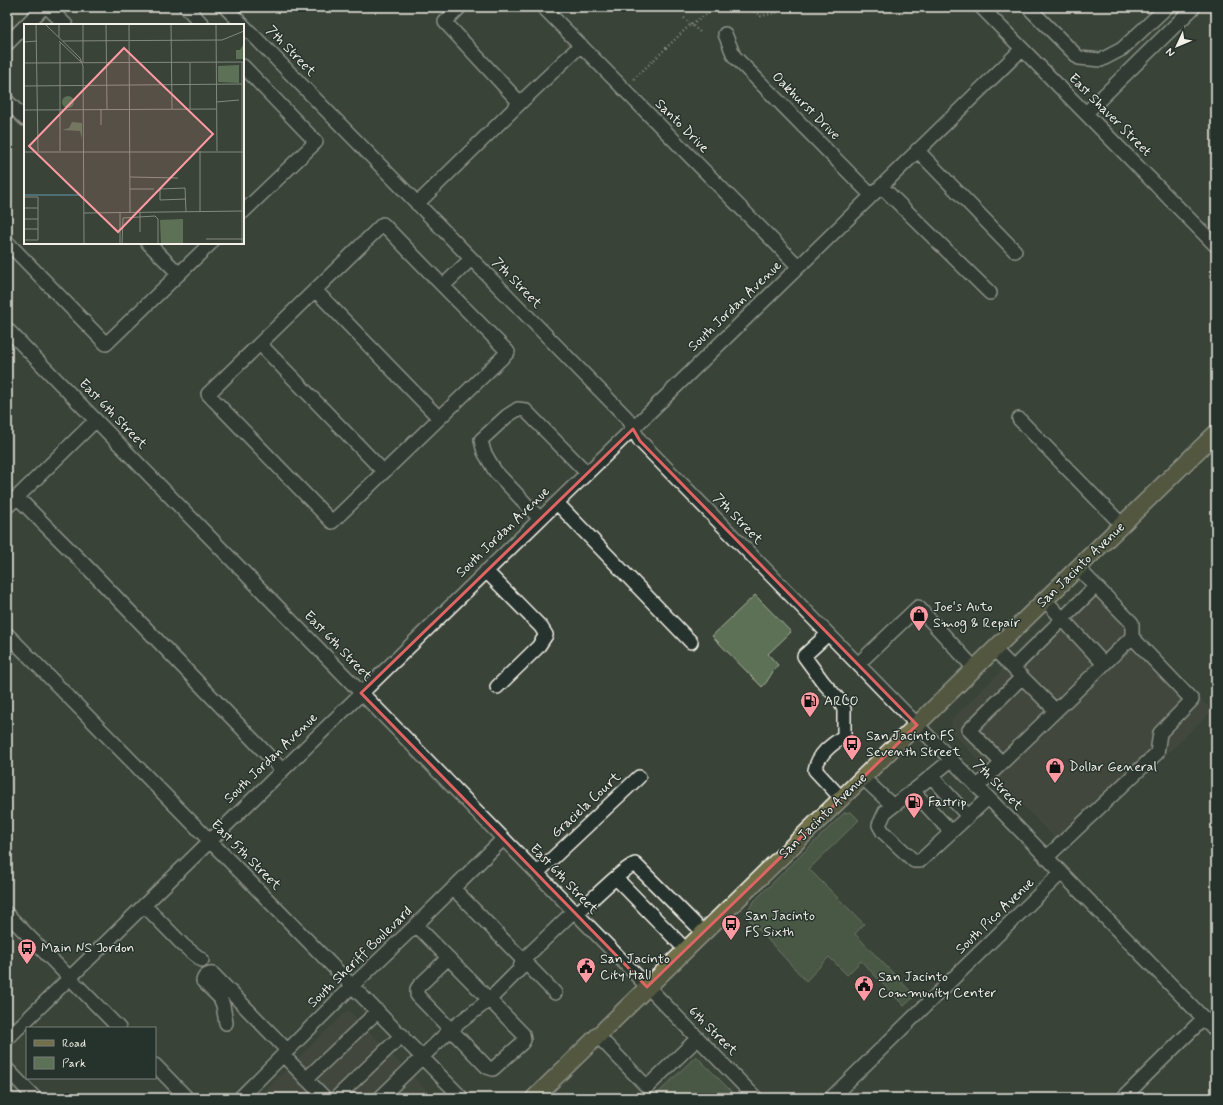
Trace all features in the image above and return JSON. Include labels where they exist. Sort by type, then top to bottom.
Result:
[{"type":"main road","name":"San Jacinto Avenue","points":[[534,1098],[1216,433]]},
{"type":"street","points":[[26,24],[44,7]]},
{"type":"street","points":[[47,7],[65,24]]},
{"type":"street","points":[[186,7],[202,24]]},
{"type":"street","name":"7th Street","points":[[225,7],[238,23]]},
{"type":"street","points":[[460,7],[445,22],[520,103]]},
{"type":"street","name":"Santo Drive","points":[[543,7],[798,266]]},
{"type":"street","name":"East Shaver Street","points":[[981,7],[1216,246]]},
{"type":"street","points":[[1028,7],[1079,58],[1101,60],[1122,49],[1167,7]]},
{"type":"street","points":[[1086,113],[1194,7]]},
{"type":"street","points":[[7,44],[24,26]]},
{"type":"street","name":"7th Street","points":[[244,29],[626,417],[640,441],[1046,858],[1216,1030]]},
{"type":"street","name":"Oakhurst Drive","points":[[725,34],[734,56],[876,190],[990,293]]},
{"type":"street","points":[[417,204],[581,45]]},
{"type":"street","name":"South Jordan Avenue","points":[[7,1039],[1022,49]]},
{"type":"street","points":[[244,67],[316,142],[245,207]]},
{"type":"street","points":[[7,101],[24,118]]},
{"type":"street","points":[[917,150],[1015,251]]},
{"type":"street","points":[[384,224],[443,286],[508,352],[332,522],[208,394],[384,224]]},
{"type":"street","points":[[7,242],[106,344],[210,244]]},
{"type":"street","points":[[149,244],[179,274]]},
{"type":"street","points":[[443,286],[471,259]]},
{"type":"street","points":[[315,290],[439,418]]},
{"type":"street","name":"East 6th Street","points":[[7,329],[647,987]]},
{"type":"street","points":[[260,344],[384,472]]},
{"type":"street","points":[[540,519],[495,471],[484,452],[481,440],[507,416],[518,409],[525,410],[587,473]]},
{"type":"street","points":[[7,507],[96,420]]},
{"type":"street","points":[[1019,420],[1122,525]]},
{"type":"street","points":[[17,497],[94,574],[282,770]]},
{"type":"street","points":[[557,503],[691,642]]},
{"type":"street","points":[[1046,858],[1157,753],[1160,733],[1192,700],[1132,637],[1132,623],[1078,568]]},
{"type":"street","points":[[486,571],[541,627],[546,635],[538,647],[497,687]]},
{"type":"street","points":[[1013,668],[1096,586]]},
{"type":"street","points":[[1045,600],[1104,664]]},
{"type":"street","points":[[858,664],[918,607],[974,668]]},
{"type":"street","name":"East 5th Street","points":[[7,634],[209,841],[353,985],[462,1098]]},
{"type":"street","points":[[828,634],[804,656],[823,682],[840,700],[844,709],[844,736],[821,754],[816,763],[815,770],[841,798]]},
{"type":"street","points":[[977,787],[1132,637]]},
{"type":"street","points":[[994,649],[1056,711]]},
{"type":"street","points":[[1002,763],[969,730],[1022,677]]},
{"type":"street","points":[[951,760],[914,791],[885,812],[879,825],[883,832],[914,861],[920,861],[988,798]]},
{"type":"street","points":[[931,776],[968,816]]},
{"type":"street","name":"Graciela Court","points":[[537,873],[639,777]]},
{"type":"street","points":[[862,777],[893,806]]},
{"type":"street","points":[[914,791],[951,832]]},
{"type":"street","name":"South Sheriff Boulevard","points":[[240,1098],[353,985],[503,839]]},
{"type":"street","points":[[380,1098],[451,1029],[489,1000],[519,970],[523,960],[631,865],[635,864],[703,932]]},
{"type":"street","name":"South Pico Avenue","points":[[831,1098],[1061,873]]},
{"type":"street","points":[[616,878],[685,950]]},
{"type":"street","points":[[453,888],[554,993]]},
{"type":"street","points":[[144,905],[184,946],[202,960]]},
{"type":"street","points":[[7,914],[118,1027]]},
{"type":"street","points":[[416,925],[489,1000],[524,1037],[522,1043],[496,1068],[493,1069],[487,1067],[416,992],[419,986],[448,958]]},
{"type":"street","points":[[226,1023],[223,1005],[220,998],[203,981],[207,974],[213,974],[285,1053],[306,1079],[325,1098]]},
{"type":"street","name":"6th Street","points":[[647,987],[756,1098]]},
{"type":"street","points":[[306,1079],[378,1011]]},
{"type":"street","points":[[1123,1098],[1204,1018]]},
{"type":"street","points":[[336,1098],[402,1035]]},
{"type":"street","points":[[597,1035],[647,1087],[698,1038]]},
{"type":"street","points":[[156,1066],[187,1098]]},
{"type":"street","points":[[7,1069],[35,1098]]},
{"type":"path","points":[[634,79],[691,24],[718,7]]},
{"type":"path","points":[[747,7],[761,16],[776,13],[783,7]]},
{"type":"path","points":[[684,18],[701,33]]},
{"type":"highlighted area","points":[[633,429],[640,441],[917,725],[647,987],[361,693]]},
{"type":"shaded area","points":[[1092,577],[1140,628],[1146,641],[1212,711],[1066,850],[955,736],[951,730],[952,720],[1013,659],[1011,656]]},
{"type":"shaded area","points":[[348,1010],[434,1098],[258,1098],[296,1060]]},
{"type":"green space","points":[[755,595],[791,632],[768,654],[778,665],[762,687],[712,636]]},
{"type":"green space","points":[[851,812],[859,820],[809,869],[864,924],[855,934],[915,996],[904,1006],[861,961],[847,975],[829,957],[806,981],[745,915],[755,900],[844,813]]},
{"type":"green space","points":[[696,1056],[738,1098],[653,1098]]},
{"type":"waterway","points":[[1213,470],[1216,473]]},
{"type":"place","name":"Joe's Auto Smog & Repair","points":[[919,632]]},
{"type":"place","name":"ARCO","points":[[810,718]]},
{"type":"place","name":"San Jacinto FS Seventh Street","points":[[852,761]]},
{"type":"place","name":"Dollar General","points":[[1055,784]]},
{"type":"place","name":"Fastrip","points":[[914,819]]},
{"type":"place","name":"San Jacinto FS Sixth","points":[[731,941]]},
{"type":"place","name":"Main NS Jordon","points":[[27,965]]},
{"type":"place","name":"San Jacinto City Hall","points":[[586,984]]},
{"type":"place","name":"San Jacinto Community Center","points":[[864,1002]]}]
